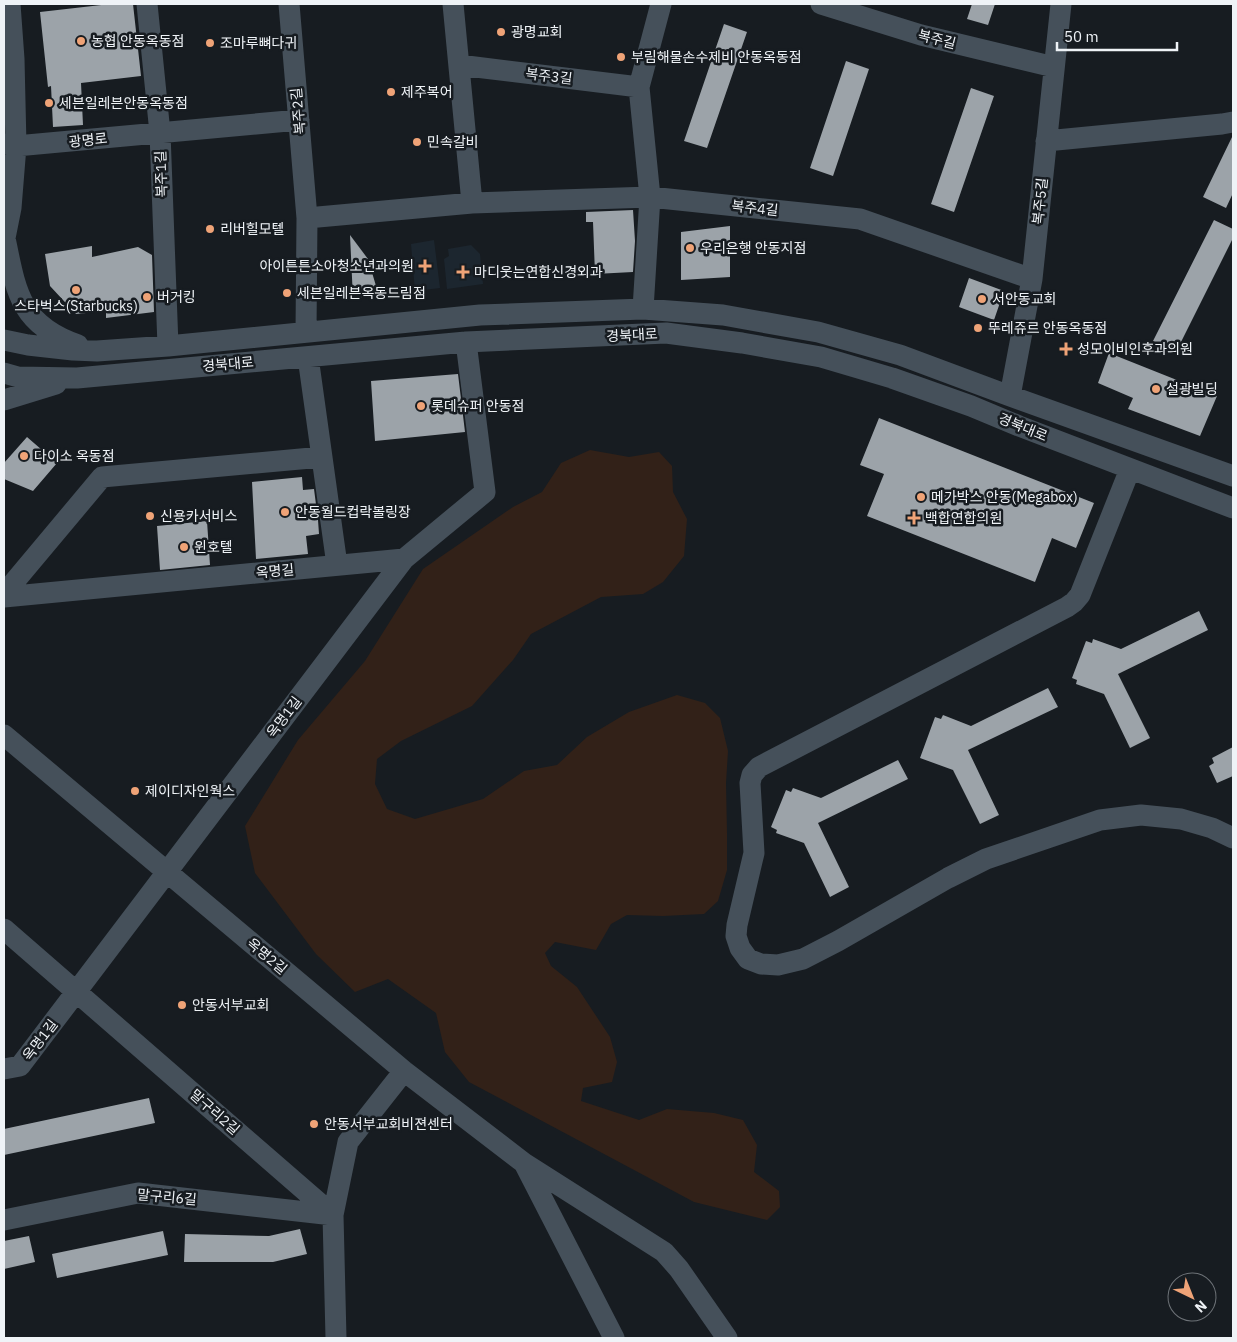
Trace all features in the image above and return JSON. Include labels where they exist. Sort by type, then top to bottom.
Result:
[{"type":"street","points":[[10,4],[14,60],[10,145],[11,208],[4,240],[13,277],[20,299],[34,320],[54,335],[66,341],[97,351]]},
{"type":"street","name":"복주1길","points":[[147,4],[160,133],[168,346]]},
{"type":"street","name":"복주2길","points":[[289,4],[307,218],[306,332]]},
{"type":"street","points":[[307,218],[472,203],[453,4]]},
{"type":"street","points":[[643,309],[650,197],[639,88],[660,4]]},
{"type":"street","name":"복주길","points":[[821,4],[921,35],[1054,68]]},
{"type":"street","name":"복주5길","points":[[1010,396],[1032,279],[1060,4]]},
{"type":"street","name":"복주3길","points":[[459,65],[639,88]]},
{"type":"street","name":"광명로","points":[[10,145],[299,120]]},
{"type":"street","points":[[1046,141],[1233,122]]},
{"type":"street","name":"복주4길","points":[[472,203],[650,197],[860,219],[1032,279]]},
{"type":"street","name":"경북대로","points":[[4,340],[28,345],[97,351],[168,346],[480,315],[643,309],[723,315],[818,332],[900,355],[1233,476]]},
{"type":"street","name":"경북대로","points":[[4,373],[18,377],[77,378],[466,342],[666,334],[742,342],[821,357],[892,378],[971,406],[1233,508]]},
{"type":"street","name":"옥명1길","points":[[4,1069],[20,1066],[404,559],[486,492],[466,342]]},
{"type":"street","points":[[308,357],[337,565]]},
{"type":"street","points":[[4,400],[77,378]]},
{"type":"street","points":[[4,595],[102,477],[322,457]]},
{"type":"street","points":[[1130,469],[1080,595],[1074,602],[759,767],[752,774],[750,783],[754,853],[736,936],[740,948],[748,959],[761,964],[778,965],[804,959],[948,878],[986,859],[1100,820],[1140,815],[1181,819],[1212,828],[1233,838]]},
{"type":"street","name":"옥명길","points":[[4,595],[404,559]]},
{"type":"street","name":"옥명2길","points":[[4,735],[404,1071],[524,1163],[664,1252],[679,1269],[727,1338]]},
{"type":"street","name":"말구리2길","points":[[4,929],[333,1215]]},
{"type":"street","points":[[336,1338],[333,1215],[348,1142],[404,1071]]},
{"type":"street","points":[[524,1163],[614,1338]]},
{"type":"street","name":"말구리6길","points":[[4,1220],[138,1193],[333,1215]]},
{"type":"shaded area","name":"아이튼튼소아청소년과의원","points":[[434,240],[440,288],[415,291],[411,244]]},
{"type":"shaded area","name":"마디웃는연합신경외과","points":[[471,245],[480,254],[483,284],[447,289],[444,259],[449,256],[448,249]]},
{"type":"shaded area","points":[[590,450],[629,457],[659,452],[672,466],[673,492],[687,519],[684,556],[663,582],[643,594],[601,597],[531,634],[513,660],[472,706],[401,741],[377,759],[375,784],[387,809],[415,819],[483,799],[524,771],[557,765],[587,737],[629,712],[677,695],[705,703],[720,718],[728,751],[726,783],[727,870],[718,901],[704,914],[627,915],[611,924],[596,950],[555,942],[545,953],[551,966],[577,987],[610,1037],[617,1062],[612,1082],[583,1088],[581,1101],[639,1120],[667,1109],[714,1113],[743,1120],[757,1145],[754,1172],[779,1191],[780,1207],[767,1220],[694,1202],[469,1082],[445,1052],[436,1013],[388,979],[355,992],[316,954],[255,873],[245,826],[298,740],[365,661],[423,569],[513,507],[542,492],[561,463]]},
{"type":"building","points":[[110,4],[133,4],[141,76],[81,83],[83,125],[53,127],[51,86],[48,87],[40,12]]},
{"type":"building","points":[[972,4],[995,4],[988,25],[967,19]]},
{"type":"building","points":[[724,24],[747,32],[707,148],[684,141]]},
{"type":"building","points":[[846,61],[869,69],[833,176],[810,168]]},
{"type":"building","points":[[971,88],[994,96],[954,212],[931,204]]},
{"type":"building","points":[[1233,135],[1233,193],[1226,208],[1203,197]]},
{"type":"building","points":[[633,210],[635,241],[633,272],[595,274],[593,222],[586,222],[586,212]]},
{"type":"building","points":[[1214,220],[1233,229],[1233,238],[1176,352],[1153,341]]},
{"type":"building","points":[[730,226],[730,277],[681,280],[681,232]]},
{"type":"building","points":[[350,235],[368,259],[379,296],[353,299]]},
{"type":"building","points":[[92,246],[92,257],[138,247],[152,255],[154,312],[106,318],[106,311],[76,314],[50,286],[45,254]]},
{"type":"building","name":"서안동교회","points":[[969,278],[1004,291],[994,320],[959,307]]},
{"type":"building","name":"설광빌딩","points":[[1109,353],[1217,396],[1200,436],[1128,409],[1133,398],[1098,383]]},
{"type":"building","name":"롯데슈퍼 안동점","points":[[458,374],[465,432],[375,441],[371,381]]},
{"type":"building","points":[[879,418],[1094,503],[1076,548],[1052,538],[1035,582],[867,516],[884,474],[860,465]]},
{"type":"building","points":[[27,437],[57,463],[33,491],[4,479],[4,463]]},
{"type":"building","name":"안동월드컵락볼링장","points":[[302,477],[303,490],[314,489],[318,520],[319,534],[306,536],[308,554],[256,559],[252,482]]},
{"type":"building","name":"윈호텔","points":[[207,521],[210,565],[160,570],[157,526]]},
{"type":"building","points":[[1199,611],[1208,630],[1118,674],[1150,738],[1130,748],[1104,694],[1076,684],[1077,680],[1072,678],[1086,641],[1092,643],[1093,639],[1121,649]]},
{"type":"building","points":[[1048,688],[1058,707],[968,750],[999,815],[980,824],[953,770],[920,758],[935,717],[941,719],[943,715],[971,726]]},
{"type":"building","points":[[1233,747],[1233,776],[1217,783],[1209,766],[1214,763],[1212,758]]},
{"type":"building","points":[[898,760],[908,779],[818,823],[849,887],[830,897],[804,843],[776,833],[777,830],[771,827],[786,790],[791,792],[793,788],[821,798]]},
{"type":"building","points":[[149,1098],[155,1123],[4,1155],[4,1129]]},
{"type":"building","points":[[300,1229],[307,1254],[273,1262],[184,1262],[185,1234],[269,1236]]},
{"type":"building","points":[[163,1231],[168,1255],[57,1278],[52,1254]]},
{"type":"building","points":[[29,1236],[35,1262],[4,1269],[4,1241]]},
{"type":"place","name":"광명교회","points":[[501,32]]},
{"type":"place","name":"농협 안동옥동점","points":[[81,41]]},
{"type":"place","name":"조마루뼈다귀","points":[[210,43]]},
{"type":"place","name":"부림해물손수제비 안동옥동점","points":[[621,57]]},
{"type":"place","name":"제주복어","points":[[391,92]]},
{"type":"place","name":"세븐일레븐안동옥동점","points":[[49,103]]},
{"type":"place","name":"민속갈비","points":[[417,142]]},
{"type":"place","name":"리버힐모텔","points":[[210,229]]},
{"type":"place","name":"우리은행 안동지점","points":[[690,248]]},
{"type":"place","name":"아이튼튼소아청소년과의원","points":[[425,266]]},
{"type":"place","name":"마디웃는연합신경외과","points":[[463,272]]},
{"type":"place","name":"스타벅스(Starbucks)","points":[[76,290]]},
{"type":"place","name":"세븐일레븐옥동드림점","points":[[287,293]]},
{"type":"place","name":"버거킹","points":[[147,297]]},
{"type":"place","name":"서안동교회","points":[[982,299]]},
{"type":"place","name":"뚜레쥬르 안동옥동점","points":[[978,328]]},
{"type":"place","name":"성모이비인후과의원","points":[[1066,349]]},
{"type":"place","name":"설광빌딩","points":[[1156,389]]},
{"type":"place","name":"롯데슈퍼 안동점","points":[[421,406]]},
{"type":"place","name":"다이소 옥동점","points":[[24,456]]},
{"type":"place","name":"메가박스 안동(Megabox)","points":[[921,497]]},
{"type":"place","name":"안동월드컵락볼링장","points":[[285,512]]},
{"type":"place","name":"신용카서비스","points":[[150,516]]},
{"type":"place","name":"백합연합의원","points":[[914,518]]},
{"type":"place","name":"윈호텔","points":[[184,547]]},
{"type":"place","name":"제이디자인웍스","points":[[135,791]]},
{"type":"place","name":"안동서부교회","points":[[182,1005]]},
{"type":"place","name":"안동서부교회비젼센터","points":[[314,1124]]}]
